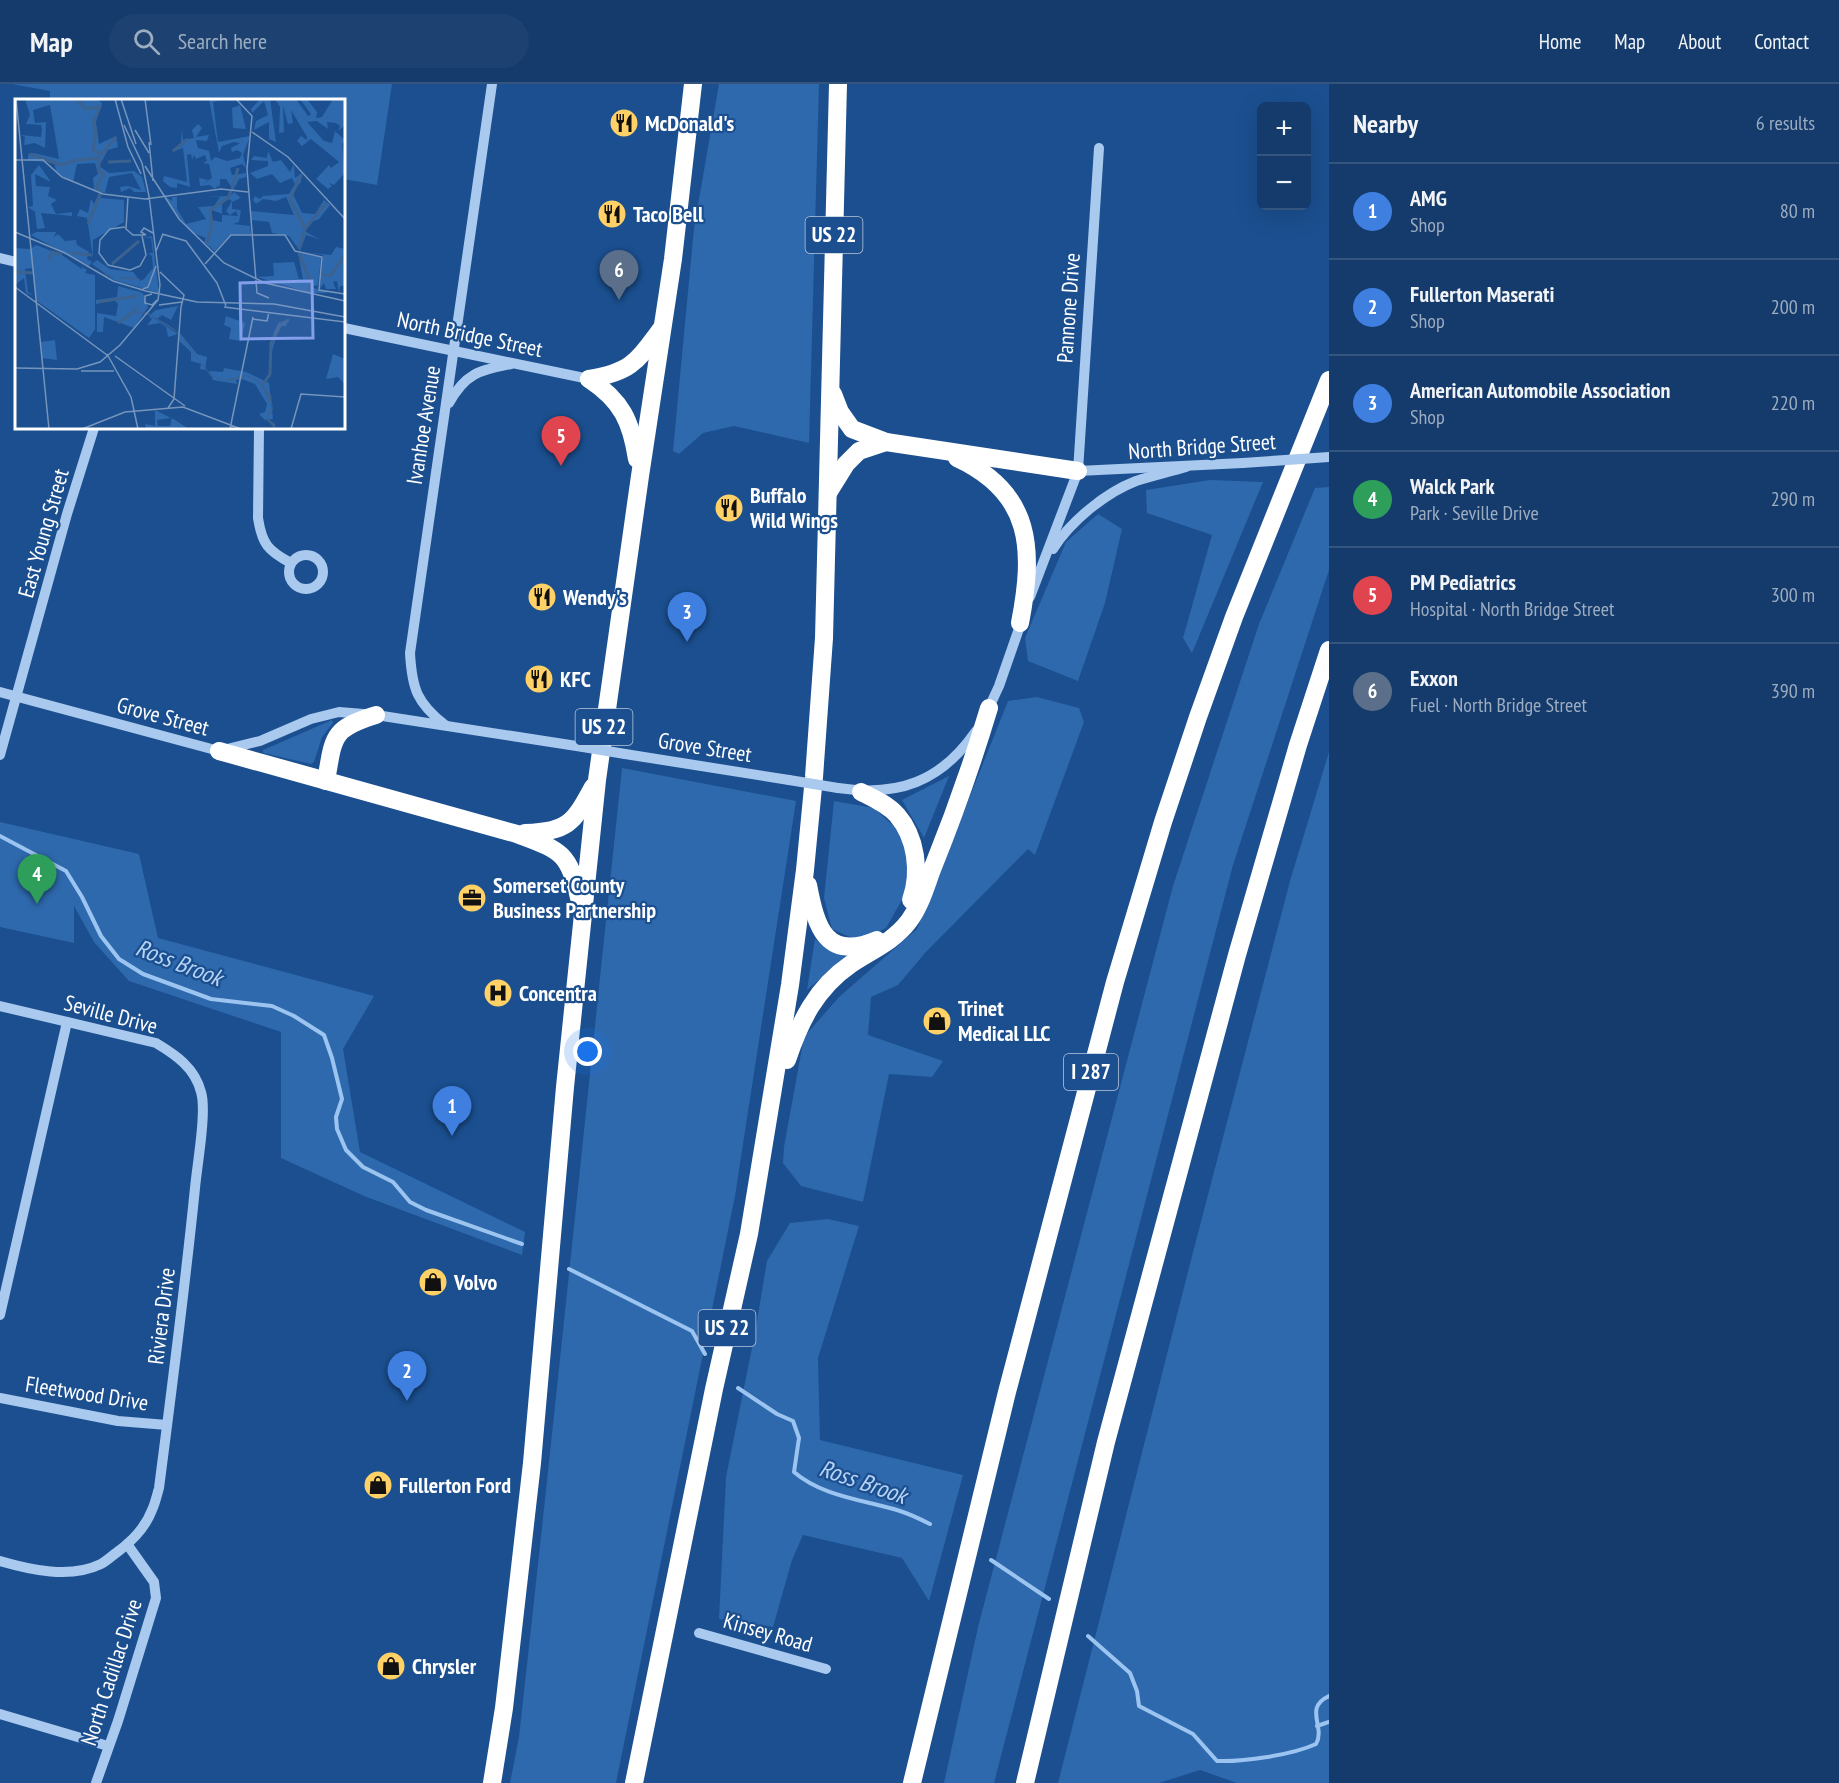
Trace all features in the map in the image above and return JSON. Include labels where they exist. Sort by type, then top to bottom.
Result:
[{"type":"highway","name":"US 22","points":[[492,1783],[504,1708],[532,1463],[564,1097],[597,780],[679,213],[693,84]]},
{"type":"highway","points":[[679,213],[704,84]]},
{"type":"highway","name":"US 22","points":[[634,1783],[714,1389],[749,1234],[768,1129],[805,870],[824,638],[838,84]]},
{"type":"highway","points":[[589,380],[623,371],[640,356],[663,327]]},
{"type":"highway","points":[[589,380],[613,398],[625,414],[633,434],[640,476]]},
{"type":"highway","name":"I 287","points":[[912,1783],[1007,1392],[1115,982],[1163,822],[1206,695],[1277,508],[1329,380]]},
{"type":"highway","points":[[831,387],[840,412],[852,429],[886,442],[1078,471]]},
{"type":"highway","points":[[827,495],[846,464],[859,451],[886,442]]},
{"type":"highway","points":[[942,451],[971,464],[992,480],[1005,493],[1021,520],[1028,552],[1028,570],[1020,623]]},
{"type":"highway","points":[[1025,1783],[1106,1442],[1237,955],[1298,745],[1329,650]]},
{"type":"highway","points":[[768,1129],[792,1044],[801,1022],[817,995],[852,964],[899,933],[916,910],[953,815],[989,708]]},
{"type":"highway","points":[[326,781],[332,749],[340,730],[347,725],[376,715]]},
{"type":"highway","points":[[219,752],[517,834],[554,848],[563,855],[573,871],[582,913]]},
{"type":"highway","points":[[517,834],[547,832],[564,826],[581,809],[597,780]]},
{"type":"highway","points":[[805,870],[814,916],[829,939],[840,946],[852,948],[865,945],[888,933],[908,910],[916,879],[913,845],[896,814],[882,802],[861,792]]},
{"type":"street","name":"Ivanhoe Avenue","points":[[445,725],[430,713],[418,698],[411,680],[410,653],[492,84]]},
{"type":"street","name":"Pannone Drive","points":[[1078,471],[1099,148]]},
{"type":"street","points":[[0,258],[15,262]]},
{"type":"street","name":"North Bridge Street","points":[[345,328],[589,380]]},
{"type":"street","points":[[444,411],[462,383],[472,375],[484,369],[515,363]]},
{"type":"street","name":"East Young Street","points":[[0,755],[67,514],[94,429]]},
{"type":"street","points":[[259,429],[260,531],[263,540],[273,553],[291,563]]},
{"type":"street","name":"North Bridge Street","points":[[1078,471],[1185,467],[1329,457]]},
{"type":"street","points":[[1040,569],[1068,529],[1099,502],[1135,482],[1185,467]]},
{"type":"street","name":"Grove Street","points":[[0,692],[219,752],[274,737],[326,714],[356,712],[861,792],[890,790],[917,782],[946,765],[968,743],[989,708],[1078,471]]},
{"type":"street","name":"Seville Drive","points":[[0,1006],[156,1043],[179,1057],[192,1072],[197,1083]]},
{"type":"street","points":[[0,1315],[67,1022]]},
{"type":"street","name":"Riviera Drive","points":[[0,1561],[44,1571],[89,1568],[102,1563],[127,1544],[141,1529],[152,1510],[159,1488],[187,1263],[202,1119],[202,1093],[197,1083]]},
{"type":"street","name":"Fleetwood Drive","points":[[0,1398],[118,1421],[167,1425]]},
{"type":"street","name":"North Cadillac Drive","points":[[96,1783],[156,1598],[154,1582],[127,1544]]},
{"type":"street","name":"Kinsey Road","points":[[699,1632],[826,1669]]},
{"type":"street","points":[[0,1714],[108,1746]]},
{"type":"shaded area","points":[[12,84],[392,84],[377,185],[345,179],[345,99],[50,99],[50,91]]},
{"type":"shaded area","points":[[719,84],[819,84],[809,443],[734,426],[703,433],[679,454],[673,451],[694,228]]},
{"type":"shaded area","points":[[1210,480],[1263,482],[1192,653],[1183,638],[1212,535],[1147,513],[1146,490]]},
{"type":"shaded area","points":[[1329,487],[1329,570],[1233,865],[994,1783],[944,1783],[978,1627],[1173,886],[1259,624],[1315,488]]},
{"type":"shaded area","points":[[1098,514],[1122,529],[1105,603],[1078,681],[1028,661],[1025,638],[1066,542]]},
{"type":"shaded area","points":[[1037,697],[1079,708],[1084,722],[1035,855],[1028,849],[925,953],[898,985],[871,997],[868,1035],[943,1061],[932,1077],[889,1074],[863,1202],[801,1186],[783,1163],[804,1037],[839,997],[917,929],[1008,701]]},
{"type":"shaded area","points":[[332,720],[333,723],[322,737],[314,762],[311,764],[263,753],[263,750]]},
{"type":"shaded area","points":[[1329,752],[1329,1783],[1237,1783],[1200,1770],[1159,1783],[1058,1783],[1290,881]]},
{"type":"shaded area","points":[[622,768],[796,801],[735,1196],[616,1783],[510,1783],[519,1737]]},
{"type":"shaded area","points":[[949,776],[924,838],[902,800]]},
{"type":"shaded area","points":[[834,801],[874,808],[900,832],[911,859],[907,891],[886,928],[859,941],[832,929],[824,898]]},
{"type":"shaded area","points":[[0,822],[139,854],[158,938],[374,996],[343,1049],[360,1152],[525,1232],[522,1255],[364,1196],[281,1158],[281,1032],[129,981],[94,942],[74,906],[74,943],[0,927]]},
{"type":"shaded area","points":[[815,939],[829,950],[846,957],[807,990]]},
{"type":"shaded area","points":[[828,1219],[859,1226],[818,1358],[820,1440],[963,1475],[929,1601],[902,1558],[803,1535],[792,1560],[773,1627],[719,1619],[726,1477],[767,1261],[790,1223]]},
{"type":"waterway","name":"Ross Brook","points":[[0,836],[66,871],[101,936],[119,959],[143,974],[211,999],[272,1006],[294,1016],[324,1035],[342,1099],[336,1117],[337,1129],[346,1150],[363,1167],[393,1182],[410,1202],[426,1210],[522,1244]]},
{"type":"waterway","name":"Ross Brook","points":[[569,1269],[692,1331],[705,1354]]},
{"type":"waterway","name":"Ross Brook","points":[[738,1388],[777,1414],[793,1421],[799,1438],[794,1472],[805,1480],[845,1497],[900,1511],[930,1524]]},
{"type":"waterway","name":"Ross Brook","points":[[991,1560],[1049,1599]]},
{"type":"waterway","name":"Ross Brook","points":[[1088,1636],[1130,1673],[1137,1691],[1139,1706],[1193,1734],[1217,1761],[1267,1757],[1316,1744],[1319,1731],[1317,1706],[1329,1696]]},
{"type":"waterway","points":[[1317,1726],[1329,1722]]},
{"type":"place","name":"McDonald's","points":[[624,123]]},
{"type":"place","name":"Taco Bell","points":[[612,214]]},
{"type":"place","name":"Exxon","points":[[619,300]]},
{"type":"place","name":"PM Pediatrics","points":[[561,466]]},
{"type":"place","name":"Buffalo Wild Wings","points":[[729,508]]},
{"type":"place","name":"Wendy's","points":[[542,597]]},
{"type":"place","name":"American Automobile Association","points":[[687,642]]},
{"type":"place","name":"KFC","points":[[539,679]]},
{"type":"place","name":"Somerset County Business Partnership","points":[[472,898]]},
{"type":"place","name":"Walck Park","points":[[37,904]]},
{"type":"place","name":"Concentra","points":[[498,993]]},
{"type":"place","name":"Trinet Medical LLC","points":[[937,1021]]},
{"type":"place","name":"AMG","points":[[452,1136]]},
{"type":"place","name":"Volvo","points":[[433,1282]]},
{"type":"place","name":"Fullerton Maserati","points":[[407,1401]]},
{"type":"place","name":"Fullerton Ford","points":[[378,1485]]},
{"type":"place","name":"Chrysler","points":[[391,1666]]}]
